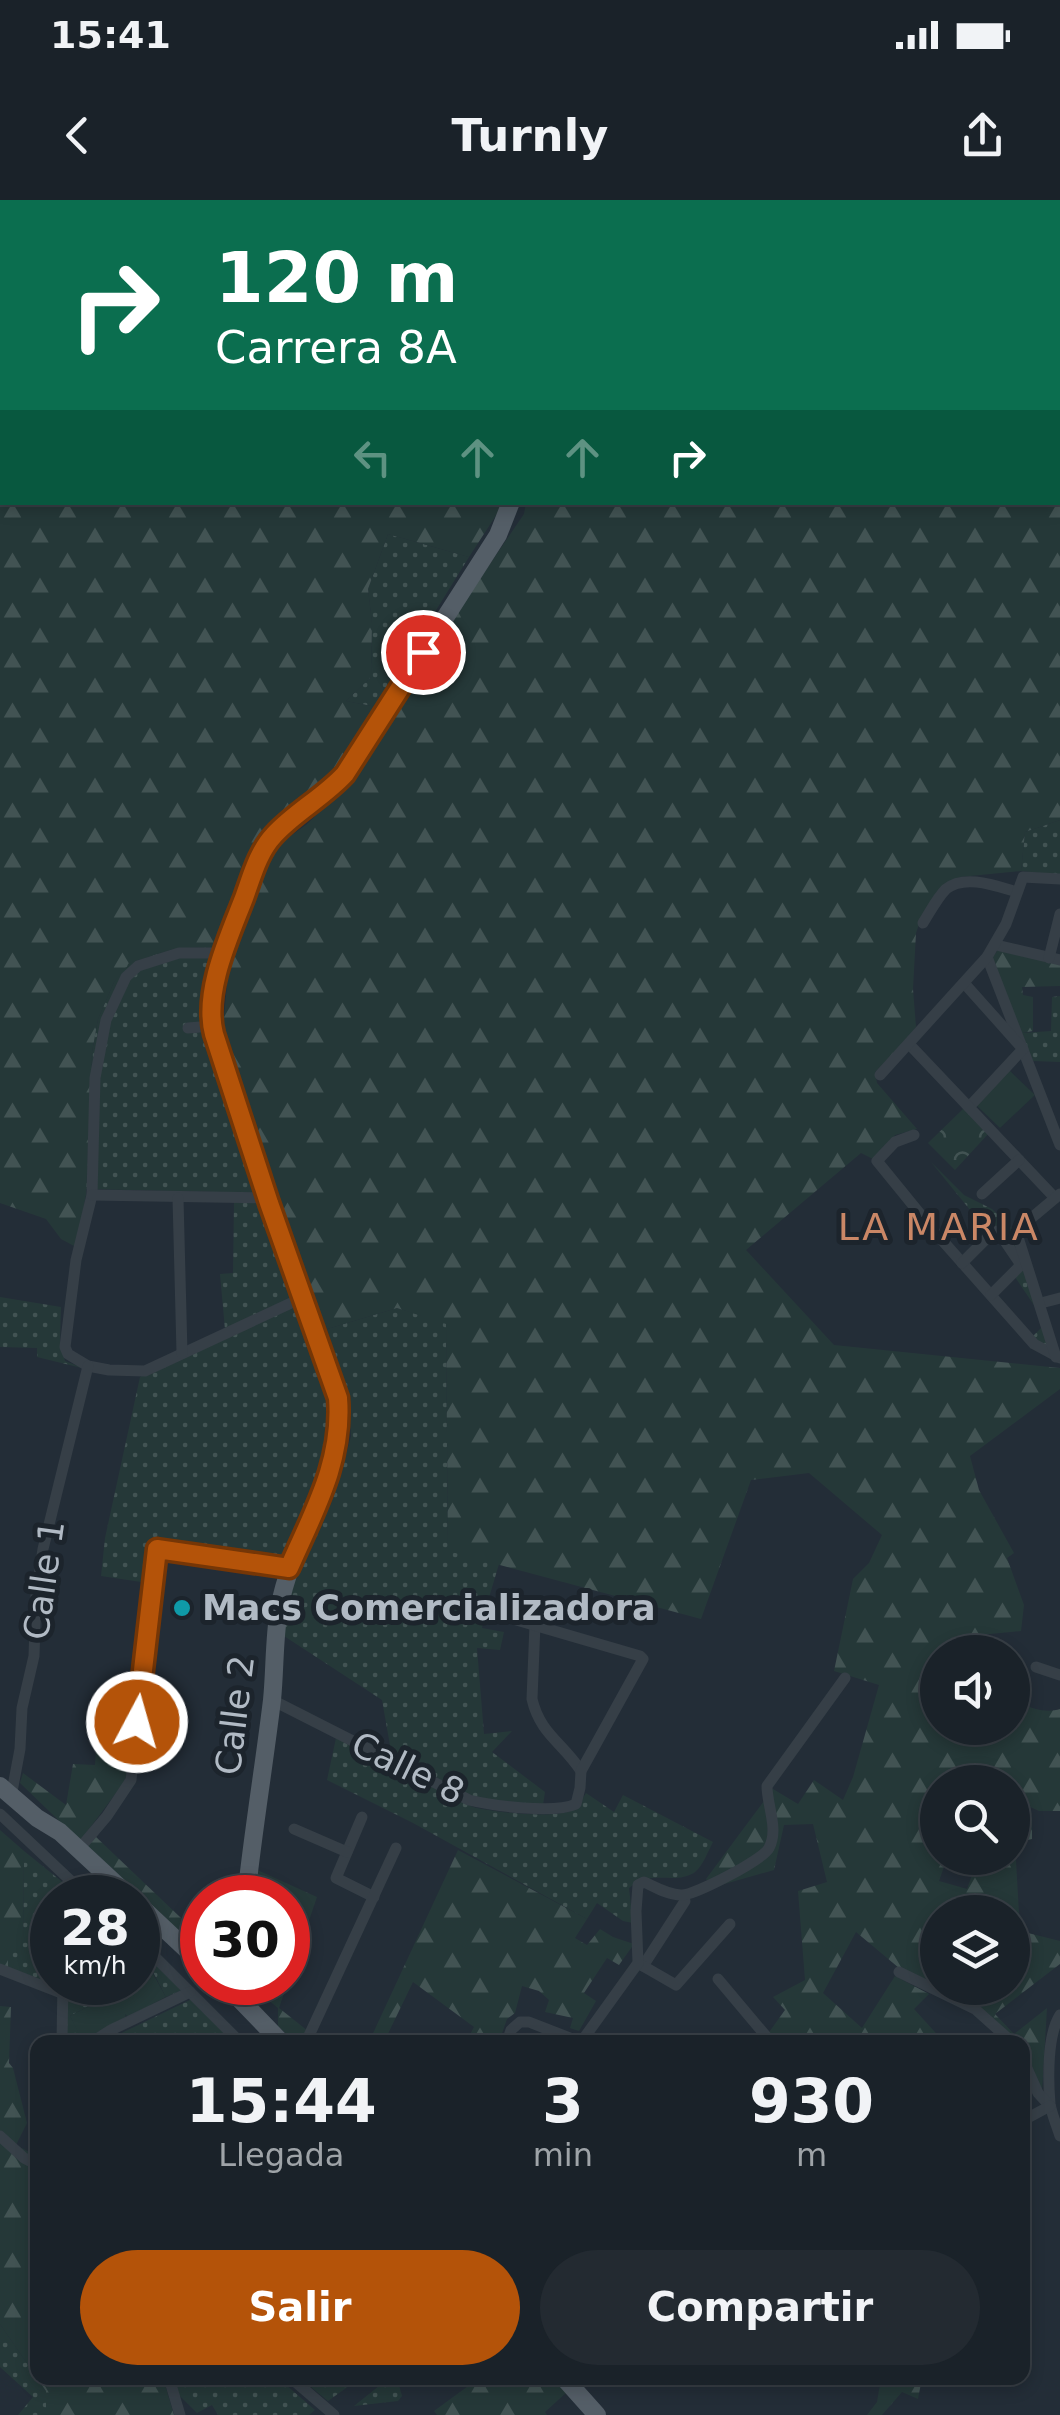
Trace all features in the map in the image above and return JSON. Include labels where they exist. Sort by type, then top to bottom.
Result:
[{"type":"main road","points":[[212,1026],[216,978],[262,849],[276,832],[345,774],[498,534],[510,505]]},
{"type":"main road","name":"Calle 2","points":[[212,1026],[268,1201],[338,1398],[340,1421],[332,1469],[289,1568],[279,1612],[272,1700],[249,1875]]},
{"type":"main road","points":[[6,1792],[60,1832],[106,1875]]},
{"type":"main road","points":[[160,1925],[180,1943]]},
{"type":"main road","points":[[248,2005],[275,2035]]},
{"type":"main road","points":[[570,2385],[597,2415]]},
{"type":"street","points":[[880,1076],[996,945],[1023,878],[1060,879]]},
{"type":"street","points":[[923,923],[947,888],[960,882],[1017,892]]},
{"type":"street","points":[[996,945],[1055,959],[1060,914]]},
{"type":"street","points":[[224,953],[179,953],[138,966],[126,977],[106,1020],[96,1078],[92,1195],[76,1260],[65,1347],[68,1354],[88,1366],[146,1371],[304,1297]]},
{"type":"street","points":[[987,957],[1060,1145]]},
{"type":"street","points":[[964,984],[1022,1049]]},
{"type":"street","points":[[188,1028],[212,1026]]},
{"type":"street","points":[[909,1044],[1057,1196],[1016,1231],[1058,1358]]},
{"type":"street","points":[[969,1107],[1022,1049]]},
{"type":"street","points":[[914,1134],[895,1142],[877,1160],[1034,1344],[1058,1358]]},
{"type":"street","points":[[982,1194],[1019,1160]]},
{"type":"street","points":[[92,1195],[268,1201]]},
{"type":"street","points":[[178,1198],[182,1354]]},
{"type":"street","points":[[962,1262],[998,1231],[1020,1264],[991,1295]]},
{"type":"street","points":[[1040,1304],[1060,1298]]},
{"type":"street","name":"Calle 1","points":[[6,1792],[20,1749],[22,1708],[34,1656],[36,1595],[43,1549],[88,1366]]},
{"type":"street","points":[[78,1849],[131,1780],[157,1549],[289,1568]]},
{"type":"street","points":[[486,1611],[535,1624],[643,1659],[581,1771],[570,1754],[542,1728],[535,1710],[535,1624]]},
{"type":"street","points":[[1036,1667],[1060,1675]]},
{"type":"street","points":[[641,1964],[638,1885],[644,1882],[673,1894],[693,1894],[760,1858],[770,1847],[774,1830],[767,1786],[845,1678]]},
{"type":"street","name":"Calle 8","points":[[272,1700],[480,1803],[564,1810],[576,1804],[581,1771]]},
{"type":"street","points":[[0,1814],[65,1875]]},
{"type":"street","points":[[362,1817],[336,1878],[374,1897]]},
{"type":"street","points":[[294,1829],[347,1852]]},
{"type":"street","points":[[309,2035],[396,1848]]},
{"type":"street","points":[[586,2035],[686,1901]]},
{"type":"street","points":[[641,1964],[676,1985],[730,1924]]},
{"type":"street","points":[[160,1962],[180,1982]]},
{"type":"street","points":[[0,1969],[30,1978]]},
{"type":"street","points":[[898,1972],[974,2009],[1004,2035]]},
{"type":"street","points":[[718,1979],[765,2035]]},
{"type":"street","points":[[102,2035],[180,1997]]},
{"type":"street","points":[[62,2005],[62,2035]]},
{"type":"street","points":[[203,2005],[233,2035]]},
{"type":"street","points":[[1060,2014],[1050,2106],[1060,2136]]},
{"type":"street","points":[[509,2035],[520,2022],[564,2035]]},
{"type":"street","points":[[1030,2074],[1038,2093],[1050,2106]]},
{"type":"street","points":[[1030,2117],[1050,2106]]},
{"type":"street","points":[[0,2136],[30,2161]]},
{"type":"street","points":[[171,2385],[180,2415]]},
{"type":"street","points":[[299,2385],[334,2415]]},
{"type":"green space","points":[[0,505],[503,505],[469,557],[388,534],[368,589],[371,677],[346,701],[376,707],[357,739],[328,781],[270,832],[223,948],[173,949],[129,963],[114,982],[98,1019],[92,1052],[86,1195],[76,1247],[61,1239],[46,1219],[0,1203]]},
{"type":"green space","points":[[526,505],[1060,505],[1060,820],[1025,832],[1021,871],[960,877],[945,886],[919,924],[913,989],[916,1027],[875,1072],[877,1083],[917,1129],[895,1135],[877,1161],[861,1153],[746,1250],[834,1345],[1060,1368],[1060,1389],[970,1456],[979,1490],[1014,1553],[1007,1558],[1024,1605],[1021,1631],[920,1635],[920,1745],[1030,1745],[1030,1707],[1060,1709],[1060,1811],[1030,1807],[1030,1765],[920,1765],[920,1875],[941,1875],[939,1881],[967,1889],[972,1875],[1017,1875],[1018,1895],[920,1895],[920,1979],[899,1968],[856,1932],[823,1993],[862,2028],[895,1976],[920,1989],[920,2003],[914,2009],[938,2035],[767,2035],[785,2010],[773,1997],[805,1980],[798,1891],[827,1882],[813,1824],[784,1825],[774,1870],[714,1887],[706,1879],[773,1789],[798,1804],[814,1780],[843,1800],[879,1685],[834,1671],[853,1579],[869,1563],[882,1535],[809,1473],[751,1480],[701,1619],[448,1551],[446,1324],[397,1308],[327,1329],[307,1285],[223,1029],[229,962],[268,852],[306,825],[345,788],[390,711],[524,514]]},
{"type":"green space","points":[[388,534],[469,557],[376,707],[346,701],[371,677],[368,589]]},
{"type":"green space","points":[[1060,820],[1060,875],[1021,871],[1025,832]]},
{"type":"green space","points":[[223,948],[208,1030],[261,1193],[86,1189],[92,1052],[98,1019],[114,982],[128,963],[173,949]]},
{"type":"green space","points":[[998,950],[1060,962],[1060,986],[1022,987],[1023,995],[1033,997],[1033,1031],[1022,1033],[992,958]]},
{"type":"green space","points":[[1060,996],[1060,1062],[1033,1061],[1022,1033],[1051,1031],[1052,997]]},
{"type":"green space","points":[[1008,1069],[1035,1095],[1000,1128],[975,1104]]},
{"type":"green space","points":[[964,1108],[989,1133],[955,1170],[928,1143]]},
{"type":"green space","points":[[931,1162],[964,1195],[992,1209],[1017,1233],[1056,1349],[1032,1337],[1046,1323],[1015,1277],[1023,1259],[998,1224],[988,1232]]},
{"type":"green space","points":[[234,1201],[263,1204],[295,1298],[225,1330],[220,1274],[233,1273]]},
{"type":"green space","points":[[0,1297],[61,1307],[60,1342],[65,1361],[86,1369],[37,1357],[37,1348],[0,1347]]},
{"type":"green space","points":[[298,1305],[325,1378],[333,1440],[286,1563],[153,1542],[148,1583],[101,1576],[105,1538],[140,1377]]},
{"type":"green space","points":[[397,1308],[446,1323],[448,1550],[499,1564],[480,1615],[484,1617],[482,1628],[504,1632],[500,1650],[477,1648],[484,1734],[512,1731],[492,1752],[545,1792],[543,1805],[490,1802],[467,1795],[391,1751],[382,1700],[284,1636],[285,1610],[302,1549],[326,1510],[351,1436],[348,1394],[327,1329]]},
{"type":"green space","points":[[336,1738],[473,1807],[558,1814],[578,1807],[586,1793],[614,1812],[623,1795],[713,1842],[695,1872],[680,1878],[647,1879],[629,1888],[633,1923],[623,1921],[597,1903],[587,1919],[327,1780]]},
{"type":"green space","points":[[96,1749],[130,1754],[125,1781],[80,1841],[20,1783],[23,1773],[66,1805],[73,1764],[95,1765]]},
{"type":"green space","points":[[0,1830],[24,1851],[23,1942],[8,1941],[8,1967],[0,1965]]},
{"type":"green space","points":[[95,1836],[136,1875],[119,1875],[87,1845]]},
{"type":"green space","points":[[458,1850],[587,1919],[575,1938],[587,1945],[600,1929],[634,1944],[619,1965],[607,1958],[584,1993],[596,2001],[579,2031],[570,2028],[573,2018],[545,2012],[549,2000],[539,1991],[522,1986],[515,2013],[507,2019],[501,2035],[470,2035],[474,2027],[413,1982],[387,2035],[372,2035]]},
{"type":"green space","points":[[24,1851],[54,1875],[30,1875],[30,1976],[8,1967],[7,1941],[23,1941]]},
{"type":"green space","points":[[310,1894],[317,1897],[310,1918]]},
{"type":"green space","points":[[160,1898],[180,1917],[180,1932],[160,1914]]},
{"type":"green space","points":[[1030,1934],[1060,1941],[1060,1964],[1030,1987]]},
{"type":"green space","points":[[160,1968],[180,1985],[180,1991],[166,1997],[160,1985]]},
{"type":"green space","points":[[66,2005],[91,2005],[70,2016],[80,2035],[66,2035]]},
{"type":"green space","points":[[91,2005],[151,2005],[128,2017],[125,2014],[126,2018],[92,2035],[80,2035],[70,2016]]},
{"type":"green space","points":[[180,2005],[198,2005],[226,2035],[117,2035]]},
{"type":"green space","points":[[274,2005],[280,2005],[308,2031],[306,2035],[288,2035],[278,2026],[278,2008]]},
{"type":"green space","points":[[971,2005],[1007,2005],[995,2014],[1014,2034],[1047,2008],[1042,2093],[1030,2062],[1030,2035],[1006,2035]]},
{"type":"green space","points":[[0,2006],[11,2007],[9,2063],[27,2123],[16,2145],[30,2152],[30,2368],[0,2324]]},
{"type":"green space","points":[[0,2324],[30,2368],[30,2385],[42,2385],[46,2391],[46,2415],[18,2415],[33,2397],[0,2367]]},
{"type":"green space","points":[[42,2385],[165,2385],[174,2415],[46,2415],[46,2391]]},
{"type":"green space","points":[[175,2385],[286,2385],[315,2410],[309,2415],[218,2415],[212,2405],[197,2413],[178,2394]]},
{"type":"green space","points":[[309,2385],[350,2385],[328,2401]]},
{"type":"green space","points":[[380,2385],[399,2385],[402,2396],[398,2401],[354,2406]]},
{"type":"green space","points":[[470,2385],[560,2385],[567,2392],[545,2412],[547,2415],[437,2415],[434,2411]]},
{"type":"green space","points":[[880,2385],[921,2385],[918,2399],[902,2392],[882,2415],[867,2415],[877,2402]]},
{"type":"place","name":"Macs Comercializadora","points":[[182,1608]]},
{"type":"district","name":"LA MARIA","points":[[939,1227]]},
{"type":"route","points":[[137,1722],[157,1549],[289,1568],[332,1469],[340,1421],[338,1398],[267,1198],[214,1034],[212,1010],[216,978],[262,849],[276,832],[345,774],[423,652]]}]
